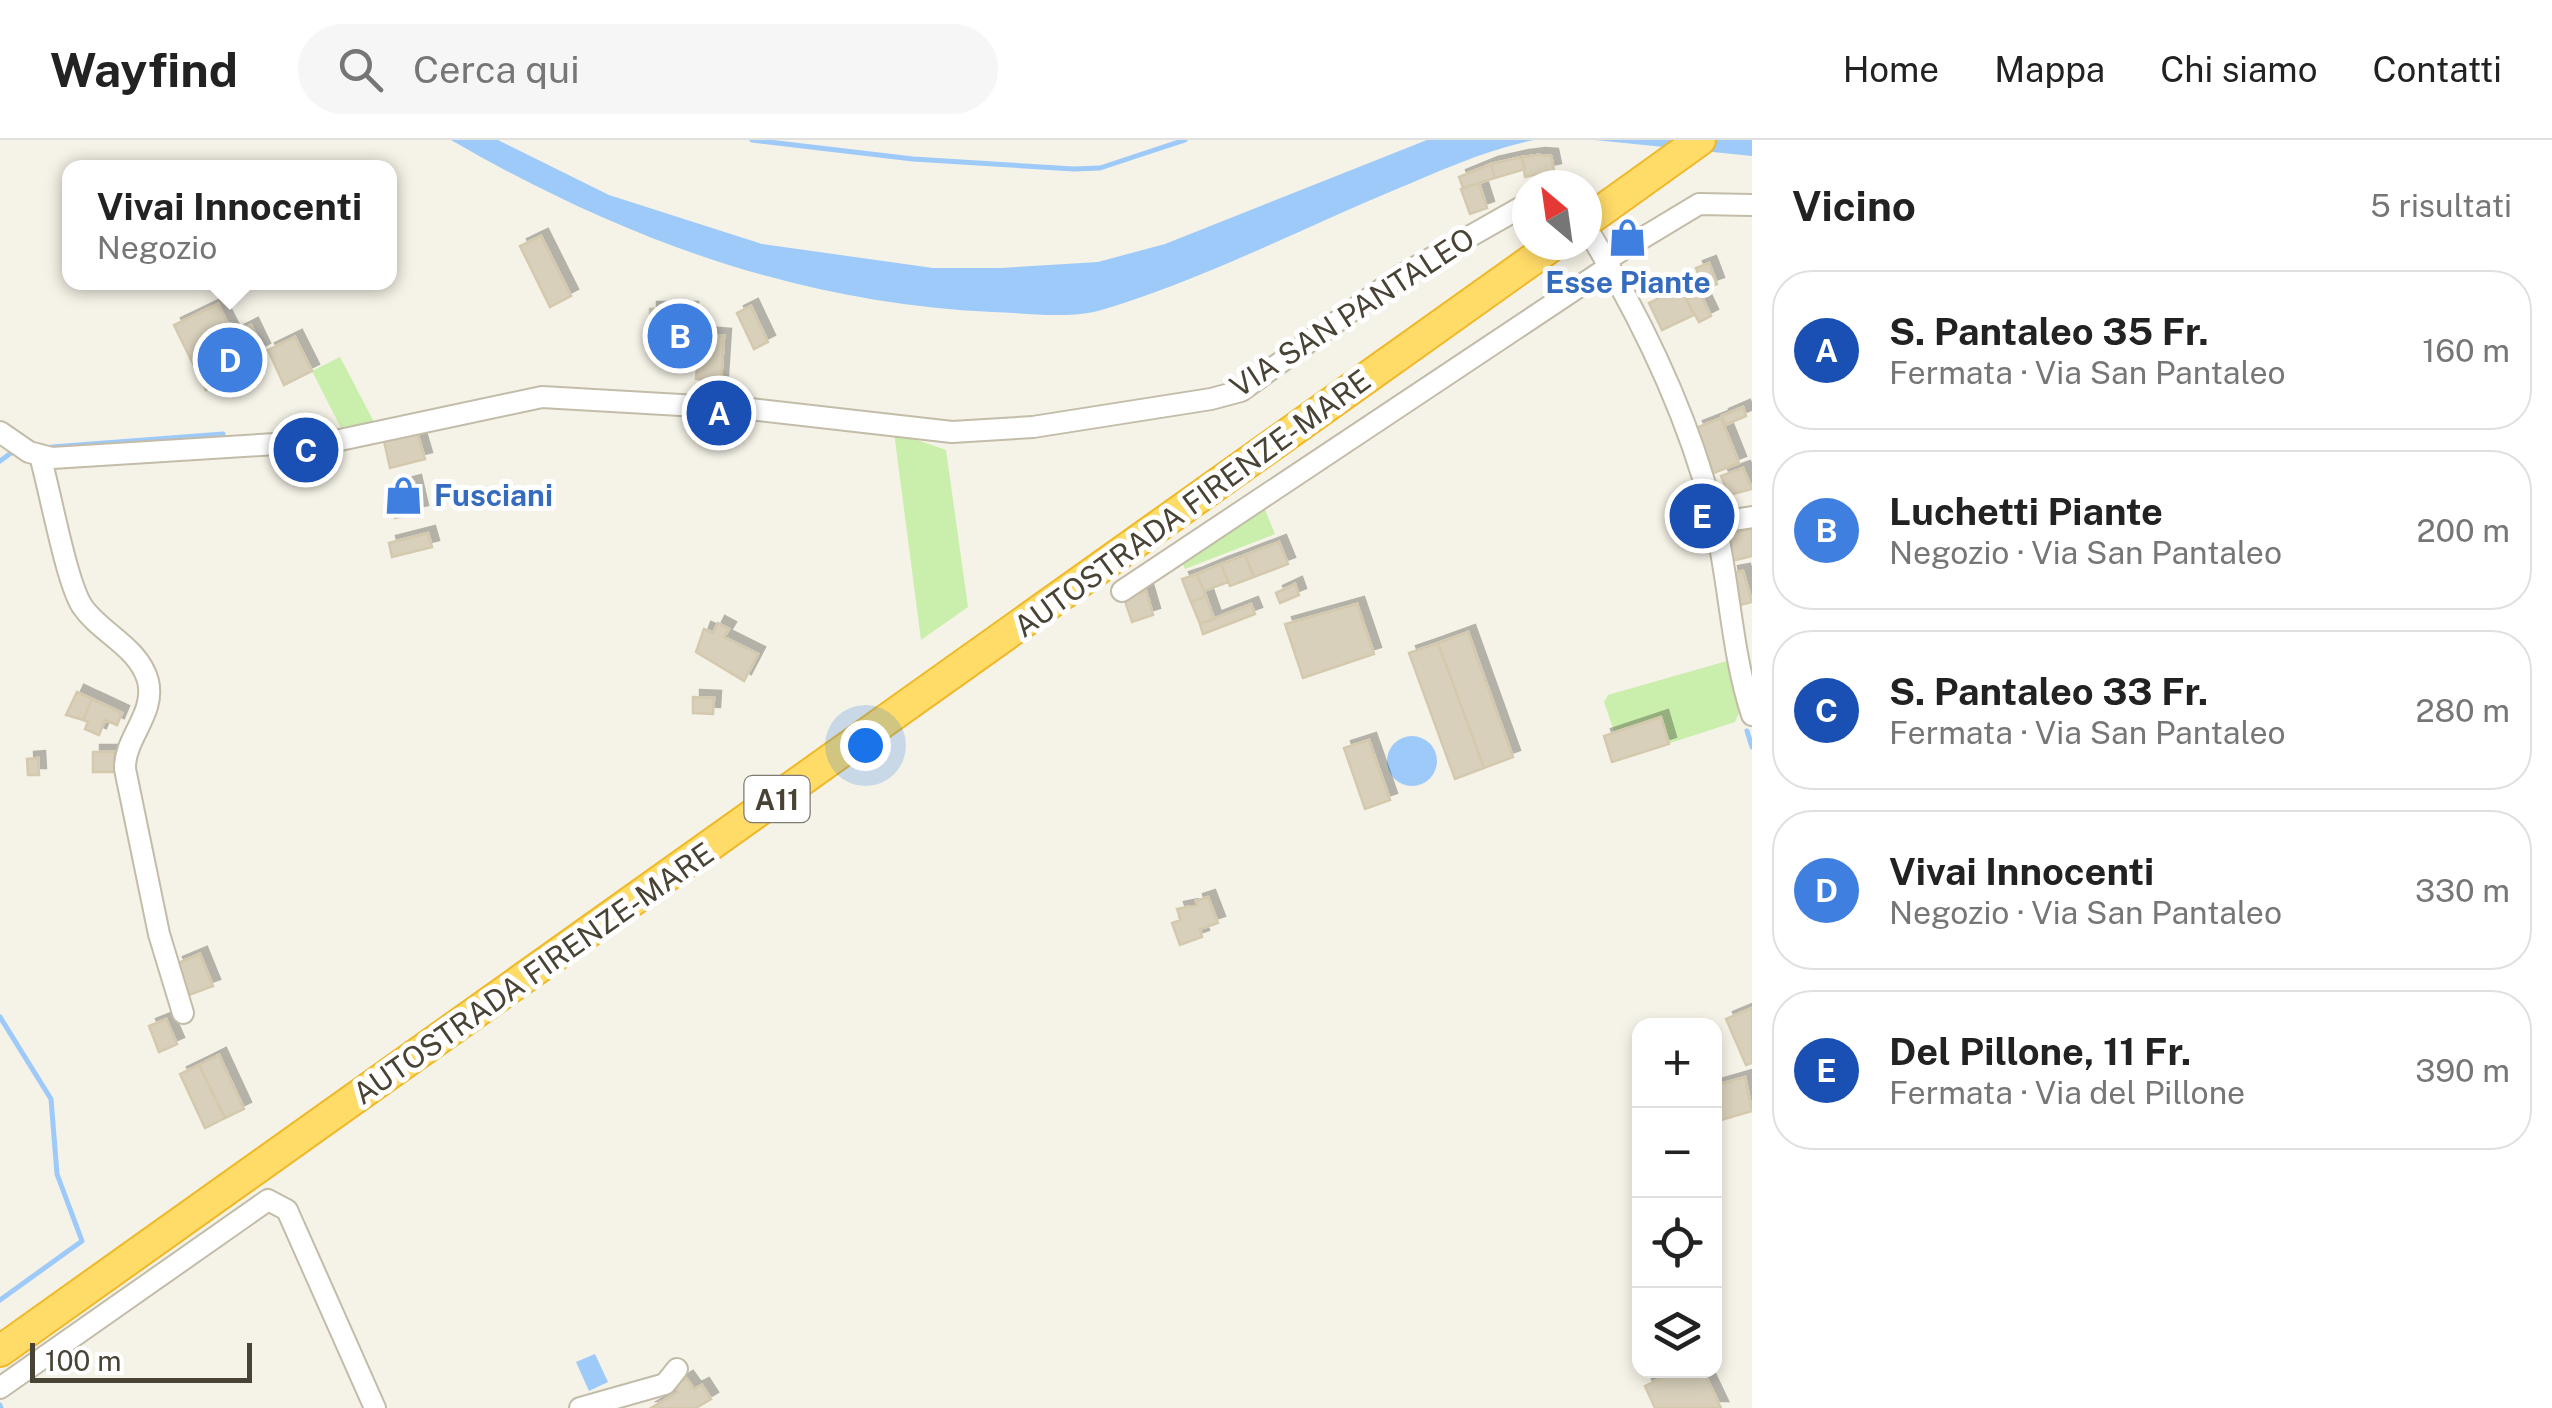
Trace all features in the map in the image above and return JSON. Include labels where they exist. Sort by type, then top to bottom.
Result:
[{"type":"highway","points":[[1602,214],[1666,140]]},
{"type":"highway","points":[[1602,189],[1700,140]]},
{"type":"highway","name":"AUTOSTRADA FIRENZE-MARE","points":[[0,1326],[1512,250]]},
{"type":"highway","name":"AUTOSTRADA FIRENZE-MARE","points":[[0,1351],[1532,260]]},
{"type":"street","points":[[1122,592],[1699,204],[1752,205]]},
{"type":"street","name":"VIA SAN PANTALEO","points":[[40,456],[349,439],[542,397],[750,409],[952,432],[1033,428],[1241,391],[1400,276],[1512,213]]},
{"type":"street","points":[[1602,252],[1668,380],[1715,523],[1752,715]]},
{"type":"street","points":[[0,432],[40,456],[78,600],[137,660],[148,681],[146,708],[127,752],[125,770],[158,934],[183,1013]]},
{"type":"street","points":[[1715,523],[1752,517]]},
{"type":"street","points":[[0,1388],[268,1200],[287,1210],[374,1408]]},
{"type":"street","points":[[580,1408],[665,1384],[678,1369]]},
{"type":"green space","points":[[340,357],[375,424],[342,430],[312,371]]},
{"type":"green space","points":[[894,432],[946,450],[968,607],[921,640]]},
{"type":"green space","points":[[1263,505],[1275,534],[1185,569],[1180,557]]},
{"type":"green space","points":[[1727,661],[1739,713],[1735,722],[1670,743],[1661,716],[1614,731],[1604,702],[1608,695]]},
{"type":"water","points":[[451,140],[498,140],[609,195],[762,244],[933,268],[1000,268],[1098,262],[1165,244],[1427,140],[1534,140],[1444,169],[1178,284],[1105,309],[1064,315],[919,306],[779,279],[645,235],[579,207]]},
{"type":"water","points":[[1595,140],[1752,140],[1752,156]]},
{"type":"water","points":[[1412,736],[1429,744],[1437,761],[1429,778],[1412,786],[1395,778],[1387,761],[1395,744]]},
{"type":"water","points":[[595,1354],[608,1382],[589,1391],[576,1362]]},
{"type":"building","points":[[1551,156],[1554,170],[1524,170],[1522,157]]},
{"type":"building","points":[[1522,157],[1525,169],[1495,178],[1491,164]]},
{"type":"building","points":[[1491,164],[1495,178],[1463,188],[1459,177]]},
{"type":"building","points":[[1479,183],[1487,208],[1470,214],[1461,189]]},
{"type":"building","points":[[541,236],[571,296],[550,307],[520,246]]},
{"type":"building","points":[[1709,263],[1717,284],[1704,289],[1696,268]]},
{"type":"building","points":[[1681,288],[1694,315],[1662,330],[1649,303]]},
{"type":"building","points":[[1701,295],[1711,316],[1699,322],[1686,299]]},
{"type":"building","points":[[218,304],[233,334],[251,325],[263,350],[245,359],[250,369],[206,390],[174,325]]},
{"type":"building","points":[[751,306],[768,342],[754,349],[737,313]]},
{"type":"building","points":[[650,309],[691,309],[691,346],[651,345]]},
{"type":"building","points":[[700,334],[724,336],[721,382],[696,379]]},
{"type":"building","points":[[295,337],[312,371],[284,385],[268,350]]},
{"type":"building","points":[[1743,407],[1746,416],[1725,425],[1722,416]]},
{"type":"building","points":[[1721,418],[1739,463],[1714,473],[1696,428]]},
{"type":"building","points":[[417,432],[425,459],[390,468],[384,441]]},
{"type":"building","points":[[1743,468],[1752,489],[1729,495],[1721,476]]},
{"type":"building","points":[[414,482],[421,512],[395,518],[388,489]]},
{"type":"building","points":[[1752,529],[1752,556],[1732,561],[1726,534]]},
{"type":"building","points":[[428,533],[432,547],[392,557],[389,543]]},
{"type":"building","points":[[1279,542],[1288,564],[1254,577],[1245,555]]},
{"type":"building","points":[[1245,555],[1254,577],[1230,586],[1221,564]]},
{"type":"building","points":[[1221,564],[1228,582],[1204,591],[1197,574]]},
{"type":"building","points":[[1743,571],[1752,602],[1736,606],[1731,573]]},
{"type":"building","points":[[1197,574],[1206,596],[1191,602],[1182,579]]},
{"type":"building","points":[[1295,584],[1299,595],[1280,603],[1276,593]]},
{"type":"building","points":[[1146,591],[1153,615],[1132,622],[1124,598]]},
{"type":"building","points":[[1206,596],[1214,619],[1200,624],[1191,602]]},
{"type":"building","points":[[1251,604],[1255,614],[1203,634],[1200,624]]},
{"type":"building","points":[[1357,604],[1374,654],[1303,678],[1285,624]]},
{"type":"building","points":[[718,623],[729,629],[724,637],[758,654],[744,681],[696,652],[704,629],[713,633]]},
{"type":"building","points":[[1468,632],[1513,757],[1484,768],[1438,643]]},
{"type":"building","points":[[1438,643],[1484,768],[1455,779],[1409,653]]},
{"type":"building","points":[[77,692],[92,699],[83,720],[66,715]]},
{"type":"building","points":[[693,697],[714,698],[713,714],[693,713]]},
{"type":"building","points":[[92,699],[122,713],[117,725],[105,720],[99,735],[85,729],[88,722],[83,720]]},
{"type":"building","points":[[1661,717],[1669,744],[1612,762],[1604,736]]},
{"type":"building","points":[[1369,740],[1390,800],[1365,809],[1344,748]]},
{"type":"building","points":[[93,752],[114,752],[114,772],[93,772]]},
{"type":"building","points":[[38,758],[39,775],[28,775],[27,759]]},
{"type":"building","points":[[1208,897],[1218,923],[1200,929],[1202,937],[1180,945],[1172,923],[1181,920],[1177,909],[1197,905],[1196,901]]},
{"type":"building","points":[[200,954],[213,986],[189,995],[176,964]]},
{"type":"building","points":[[1752,1008],[1752,1063],[1746,1065],[1726,1019]]},
{"type":"building","points":[[166,1019],[177,1044],[159,1052],[149,1026]]},
{"type":"building","points":[[219,1055],[244,1109],[225,1118],[199,1065]]},
{"type":"building","points":[[199,1065],[225,1118],[205,1128],[180,1074]]},
{"type":"building","points":[[1745,1077],[1752,1111],[1722,1120],[1722,1084]]},
{"type":"building","points":[[686,1378],[694,1389],[702,1385],[711,1399],[696,1408],[651,1408],[678,1392],[675,1385]]},
{"type":"building","points":[[1662,1378],[1707,1378],[1721,1408],[1655,1408],[1645,1386]]},
{"type":"waterway","points":[[752,140],[913,159],[1074,169],[1100,168],[1185,140]]},
{"type":"waterway","points":[[52,447],[223,434]]},
{"type":"waterway","points":[[0,461],[11,453]]},
{"type":"waterway","points":[[1747,731],[1752,747]]},
{"type":"waterway","points":[[0,1017],[51,1099],[57,1174],[82,1241],[0,1300]]},
{"type":"place","name":"Esse Piante","points":[[1628,238]]},
{"type":"place","name":"Luchetti Piante","points":[[680,336]]},
{"type":"place","name":"Vivai Innocenti","points":[[230,360]]},
{"type":"place","name":"S. Pantaleo 35 Fr.","points":[[719,413]]},
{"type":"place","name":"S. Pantaleo 33 Fr.","points":[[306,450]]},
{"type":"place","name":"Fusciani","points":[[404,495]]},
{"type":"place","name":"Del Pillone, 11 Fr.","points":[[1702,516]]}]
